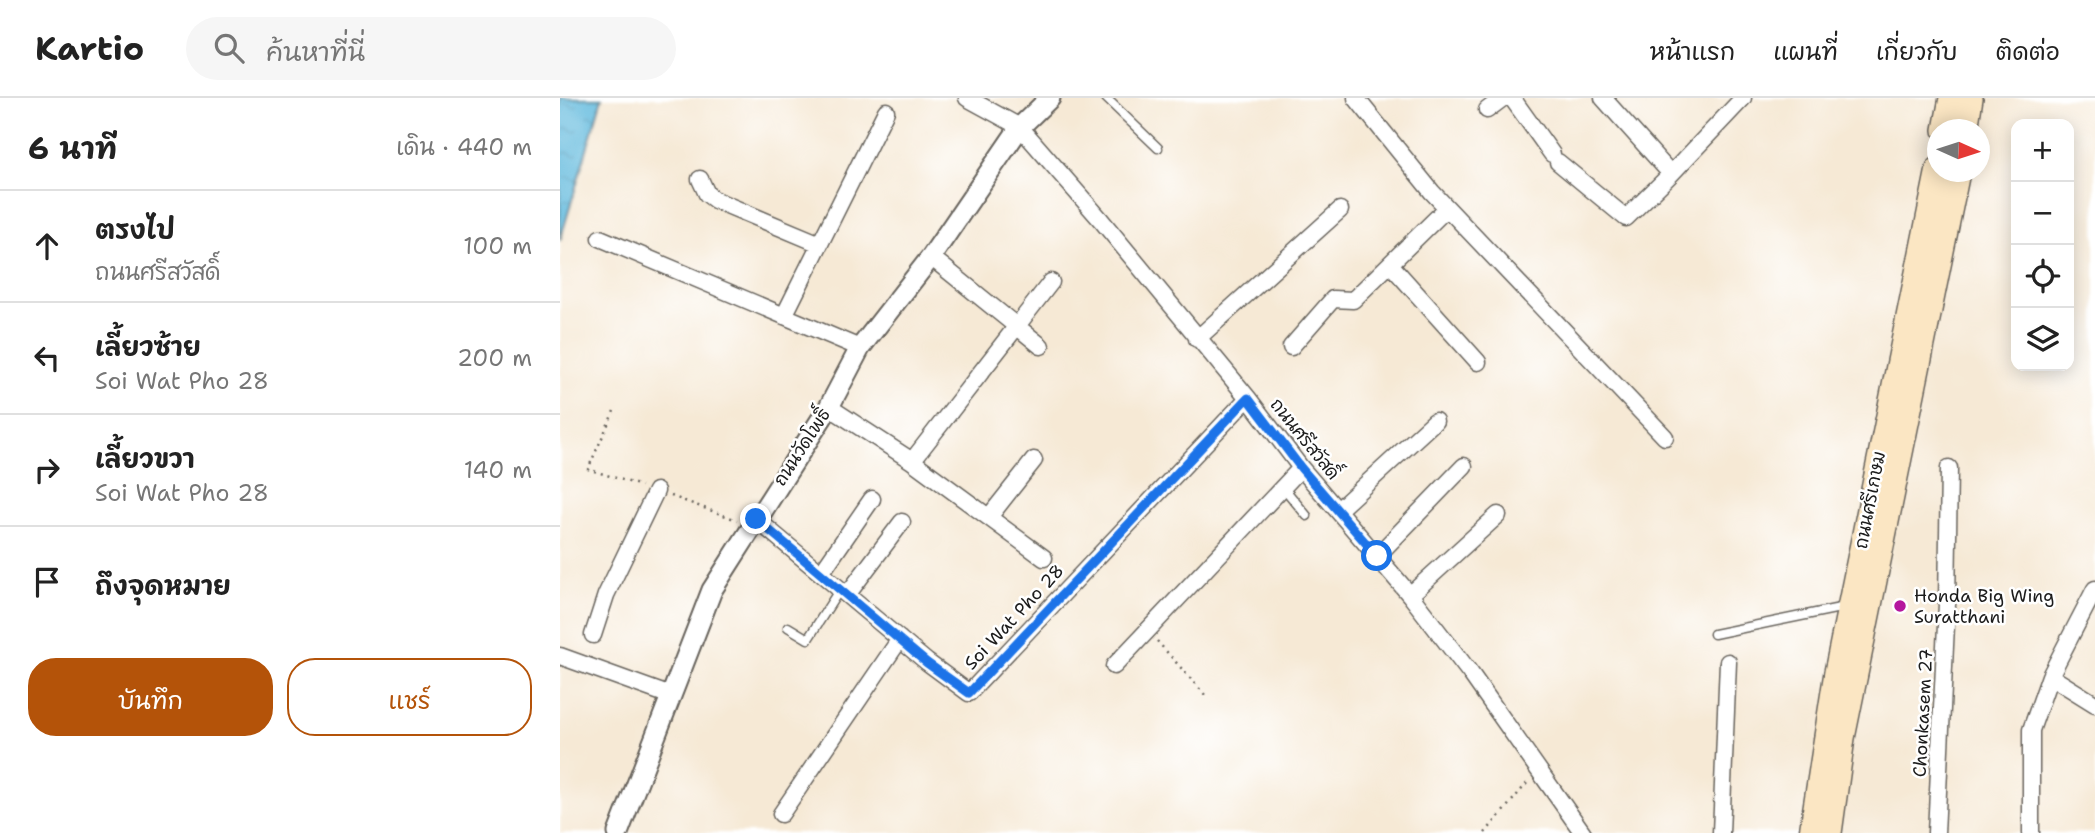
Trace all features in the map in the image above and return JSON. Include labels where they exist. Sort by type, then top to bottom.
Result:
[{"type":"main road","points":[[1947,119],[1951,98]]},
{"type":"main road","points":[[1968,119],[1972,98]]},
{"type":"main road","name":"ถนนศรีเกษม","points":[[1830,833],[1887,460],[1935,182]]},
{"type":"main road","name":"ถนนศรีเกษม","points":[[1811,833],[1849,606],[1956,182]]},
{"type":"street","name":"ถนนศรีสวัสดิ์","points":[[967,98],[1020,127],[1248,398],[1301,468],[1410,595],[1583,833]]},
{"type":"street","name":"ถนนวัดโพธิ์","points":[[618,833],[712,590],[828,407],[860,348],[931,257],[1020,127],[1051,98]]},
{"type":"street","points":[[1356,98],[1447,208],[1665,437]]},
{"type":"street","points":[[1487,110],[1503,98]]},
{"type":"street","points":[[1512,98],[1555,158],[1626,218],[1671,174],[1734,101]]},
{"type":"street","points":[[1603,98],[1671,174]]},
{"type":"street","points":[[784,316],[886,111]]},
{"type":"street","points":[[700,178],[707,194],[715,200],[820,244]]},
{"type":"street","points":[[1291,347],[1333,299],[1353,300],[1447,208]]},
{"type":"street","points":[[1197,339],[1340,210]]},
{"type":"street","points":[[600,237],[860,348]]},
{"type":"street","points":[[931,257],[1041,346]]},
{"type":"street","points":[[1390,264],[1478,362]]},
{"type":"street","points":[[912,461],[1051,282]]},
{"type":"street","name":"Soi Wat Pho 28","points":[[756,519],[969,693],[1248,398]]},
{"type":"street","points":[[828,407],[912,461],[1044,558]]},
{"type":"street","points":[[1338,510],[1435,421]]},
{"type":"street","points":[[989,517],[1034,460]]},
{"type":"street","points":[[1377,556],[1464,466]]},
{"type":"street","points":[[1114,666],[1301,468]]},
{"type":"street","name":"Chonkasem 27","points":[[1936,833],[1948,604],[1949,468]]},
{"type":"street","points":[[593,635],[606,595],[656,491]]},
{"type":"street","points":[[821,573],[872,499]]},
{"type":"street","points":[[1410,595],[1498,515]]},
{"type":"street","points":[[843,592],[902,522]]},
{"type":"street","points":[[2031,833],[2031,730],[2050,676],[2095,589]]},
{"type":"street","points":[[781,814],[900,639]]},
{"type":"street","points":[[560,656],[671,696]]},
{"type":"street","points":[[1721,833],[1728,662]]},
{"type":"street","points":[[2050,676],[2095,704]]},
{"type":"lane","points":[[1106,98],[1158,148]]},
{"type":"lane","points":[[1283,487],[1307,516]]},
{"type":"lane","points":[[788,627],[808,639],[843,592]]},
{"type":"lane","points":[[1714,634],[1849,606]]},
{"type":"path","points":[[1147,631],[1206,695]]},
{"type":"path","points":[[1485,833],[1538,769]]},
{"type":"water","points":[[560,98],[602,98],[560,241]]},
{"type":"place","name":"Honda Big Wing Suratthani","points":[[1900,606]]},
{"type":"route","points":[[756,519],[927,663],[969,693],[1248,398],[1312,482],[1377,556]]}]
